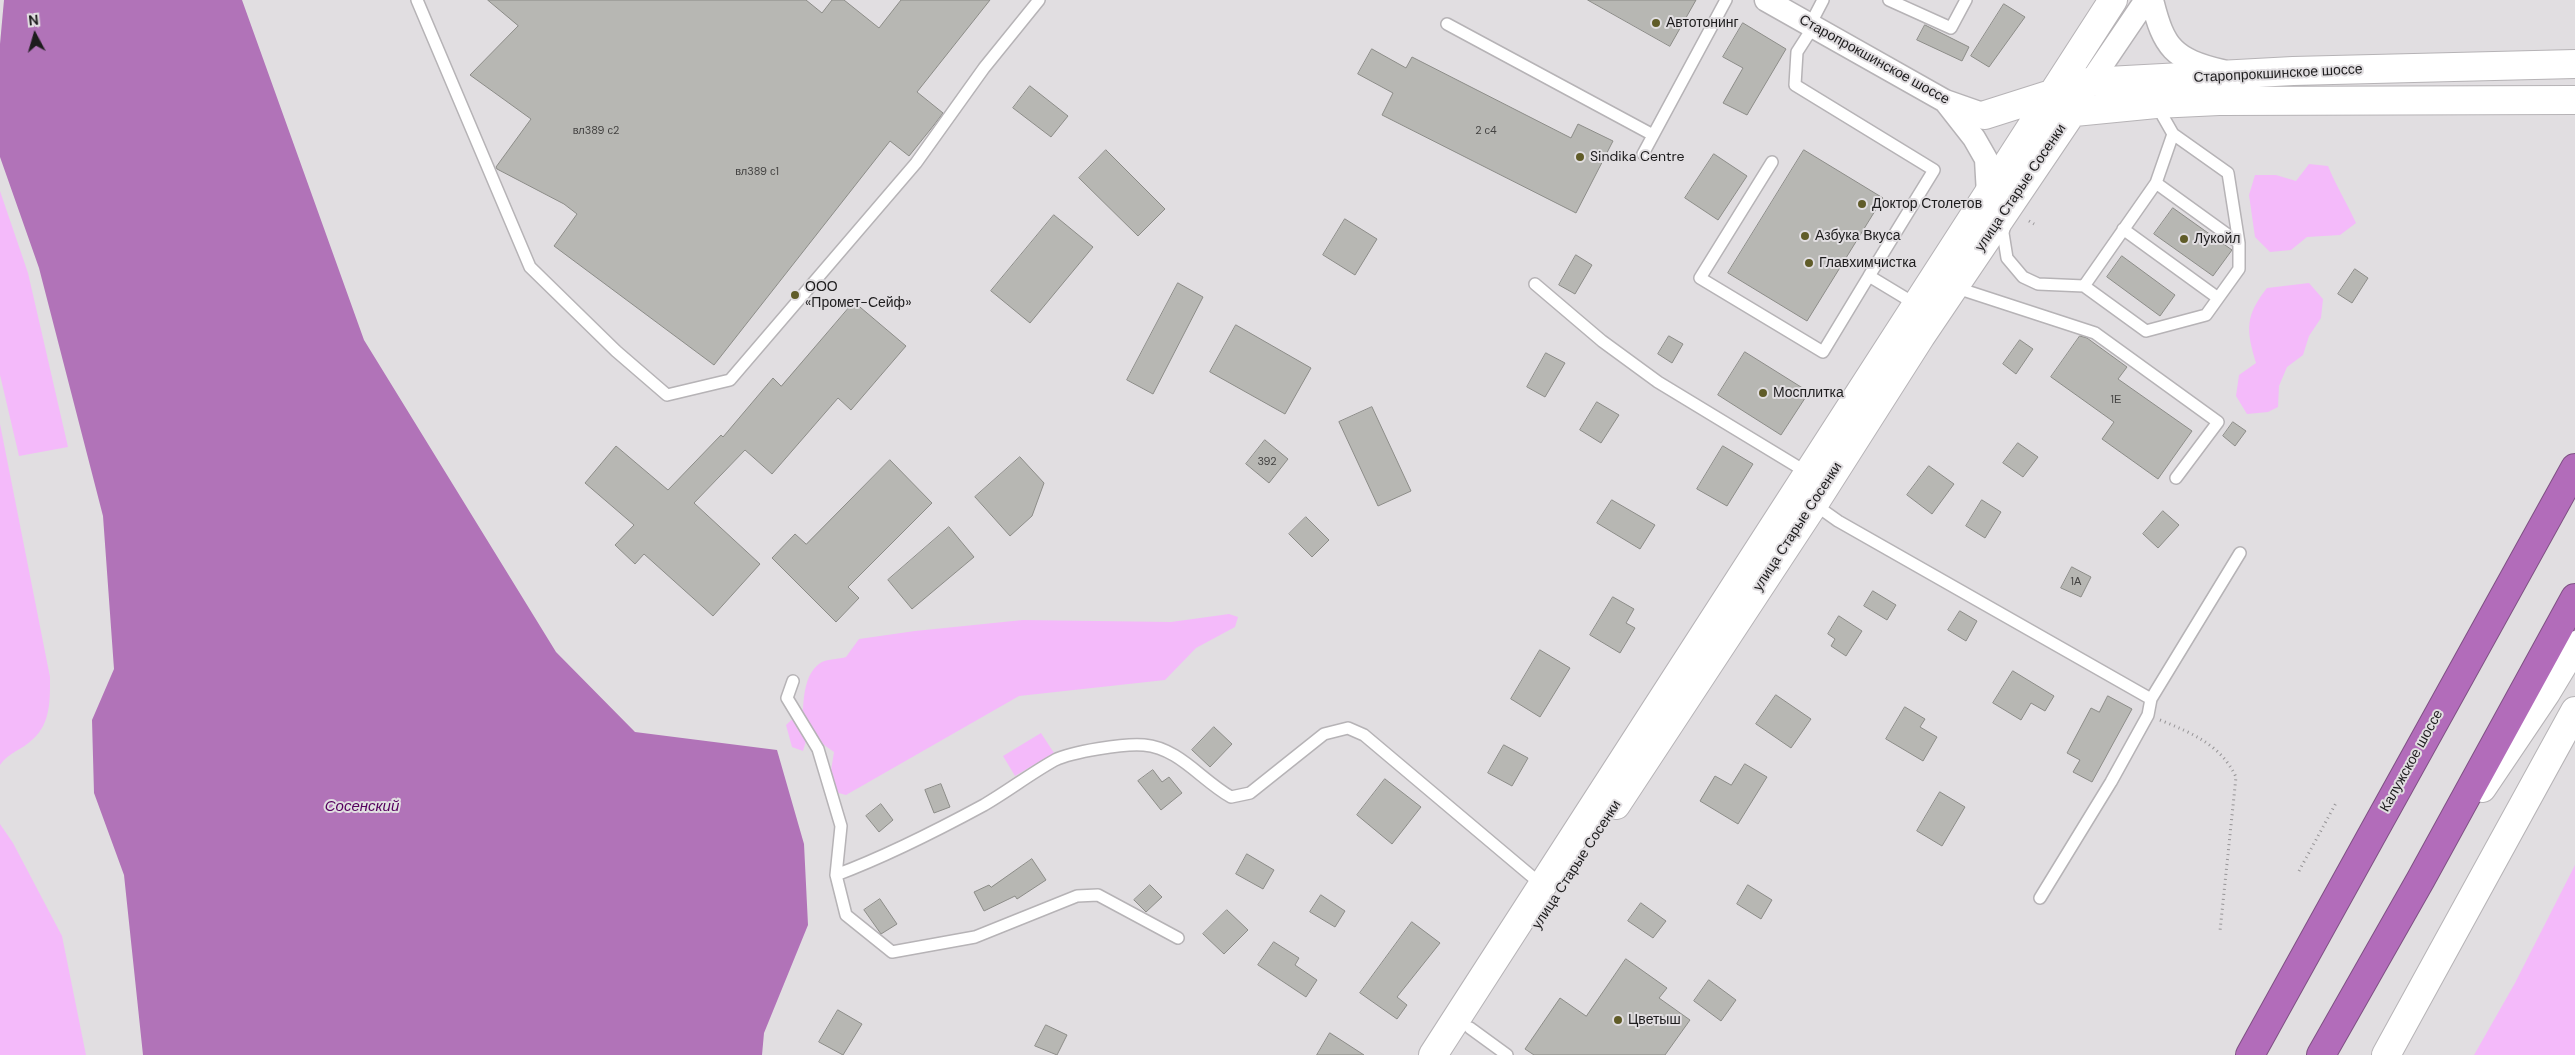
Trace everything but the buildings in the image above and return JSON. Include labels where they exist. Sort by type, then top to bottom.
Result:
[{"type":"highway","name":"Калужское шоссе","points":[[2250,1055],[2575,468]]},
{"type":"highway","points":[[2322,1055],[2575,598]]},
{"type":"main road","name":"улица Старые Сосенки","points":[[1433,1055],[1917,304],[2009,208],[2045,106],[2113,0]]},
{"type":"main road","name":"Старопрокшинское шоссе","points":[[2045,106],[2089,82],[2293,71],[2575,64]]},
{"type":"main road","name":"Старопрокшинское шоссе","points":[[1985,115],[2045,106],[2073,111],[2219,101],[2575,100]]},
{"type":"main road","name":"улица Старые Сосенки","points":[[1453,1055],[1954,287],[2073,111]]},
{"type":"main road","points":[[2421,879],[2546,694],[2575,645]]},
{"type":"main road","points":[[2386,1055],[2575,712]]},
{"type":"street","name":"Старопрокшинское шоссе","points":[[1766,0],[1945,101],[1985,115]]},
{"type":"street","name":"улица Старые Сосенки","points":[[2073,111],[2089,82],[2146,0]]},
{"type":"street","points":[[2152,0],[2160,32],[2175,53],[2198,65],[2223,71],[2293,71]]},
{"type":"street","points":[[1945,101],[1974,138],[2009,208]]},
{"type":"lane","points":[[417,0],[530,267],[616,351],[667,395],[730,380],[916,163],[984,68],[1039,0]]},
{"type":"lane","points":[[1643,154],[1726,0]]},
{"type":"lane","points":[[1772,162],[1700,278],[1823,352],[1934,170],[1794,85],[1798,52],[1823,0]]},
{"type":"lane","points":[[1890,0],[1951,28],[1966,0]]},
{"type":"lane","points":[[1447,24],[1653,135]]},
{"type":"lane","points":[[2009,208],[2003,233],[2007,258],[2010,264],[2023,277],[2038,284],[2084,286],[2146,331],[2206,314],[2239,269],[2239,243],[2228,173],[2173,134],[2156,104]]},
{"type":"lane","points":[[2084,286],[2156,183],[2173,134]]},
{"type":"lane","points":[[2156,183],[2239,243]]},
{"type":"lane","points":[[2123,229],[2218,298]]},
{"type":"lane","points":[[1870,276],[1917,304]]},
{"type":"lane","points":[[1535,284],[1602,341],[1658,382],[1808,473]]},
{"type":"lane","points":[[1954,287],[2095,333],[2218,422],[2176,478]]},
{"type":"lane","points":[[1814,504],[1838,521],[2151,699]]},
{"type":"lane","points":[[2040,898],[2112,782],[2148,715],[2151,699],[2240,553]]},
{"type":"lane","points":[[793,681],[787,698],[818,749],[841,826],[836,875],[846,915],[892,952],[975,937],[1077,896],[1098,895],[1178,938]]},
{"type":"lane","points":[[836,875],[873,861],[984,805],[1056,759],[1100,748],[1144,745],[1180,758],[1216,788],[1230,797],[1250,793],[1324,734],[1348,728],[1364,735],[1542,885]]},
{"type":"lane","points":[[1470,1028],[1507,1055]]},
{"type":"path","points":[[2009,208],[2034,224]]},
{"type":"path","points":[[2148,715],[2199,736],[2229,762],[2236,777],[2220,932]]},
{"type":"path","points":[[2300,871],[2336,803]]},
{"type":"shaded area","points":[[2309,164],[2328,166],[2356,223],[2340,235],[2307,237],[2291,250],[2270,252],[2255,237],[2249,195],[2255,175],[2276,175],[2296,181]]},
{"type":"shaded area","points":[[0,191],[28,273],[68,447],[19,456],[0,375]]},
{"type":"shaded area","points":[[2309,283],[2323,299],[2321,318],[2309,336],[2303,355],[2287,367],[2279,386],[2278,407],[2268,412],[2247,414],[2236,396],[2239,375],[2256,363],[2249,332],[2251,315],[2267,288]]},
{"type":"shaded area","points":[[0,424],[50,677],[50,685],[48,710],[39,733],[29,743],[7,757],[0,765]]},
{"type":"shaded area","points":[[1229,614],[1238,617],[1235,627],[1196,648],[1165,680],[1019,696],[846,795],[835,792],[829,783],[834,752],[817,740],[806,741],[803,751],[792,747],[786,725],[803,709],[805,689],[812,671],[822,662],[846,657],[859,639],[915,631],[1023,620],[1171,622]]},
{"type":"shaded area","points":[[1041,733],[1054,753],[1015,776],[1003,756]]},
{"type":"shaded area","points":[[0,824],[13,843],[62,936],[86,1055],[0,1055]]},
{"type":"shaded area","points":[[2575,865],[2575,1055],[2474,1055],[2515,983]]},
{"type":"water","name":"Сосенский","points":[[4,0],[242,0],[364,340],[556,652],[635,732],[777,750],[804,844],[808,925],[764,1033],[762,1055],[143,1055],[124,875],[94,793],[92,720],[114,669],[103,516],[39,268],[0,157],[0,44]]},
{"type":"place","name":"Автотонинг","points":[[1656,23]]},
{"type":"place","name":"Sindika Centre","points":[[1580,157]]},
{"type":"place","name":"Доктор Столетов","points":[[1862,204]]},
{"type":"place","name":"Азбука Вкуса","points":[[1805,236]]},
{"type":"place","name":"Лукойл","points":[[2184,239]]},
{"type":"place","name":"Главхимчистка","points":[[1809,263]]},
{"type":"place","name":"ООО «Промет-Сейф»","points":[[795,295]]},
{"type":"place","name":"Мосплитка","points":[[1763,393]]},
{"type":"place","name":"Цветыш","points":[[1618,1020]]}]
